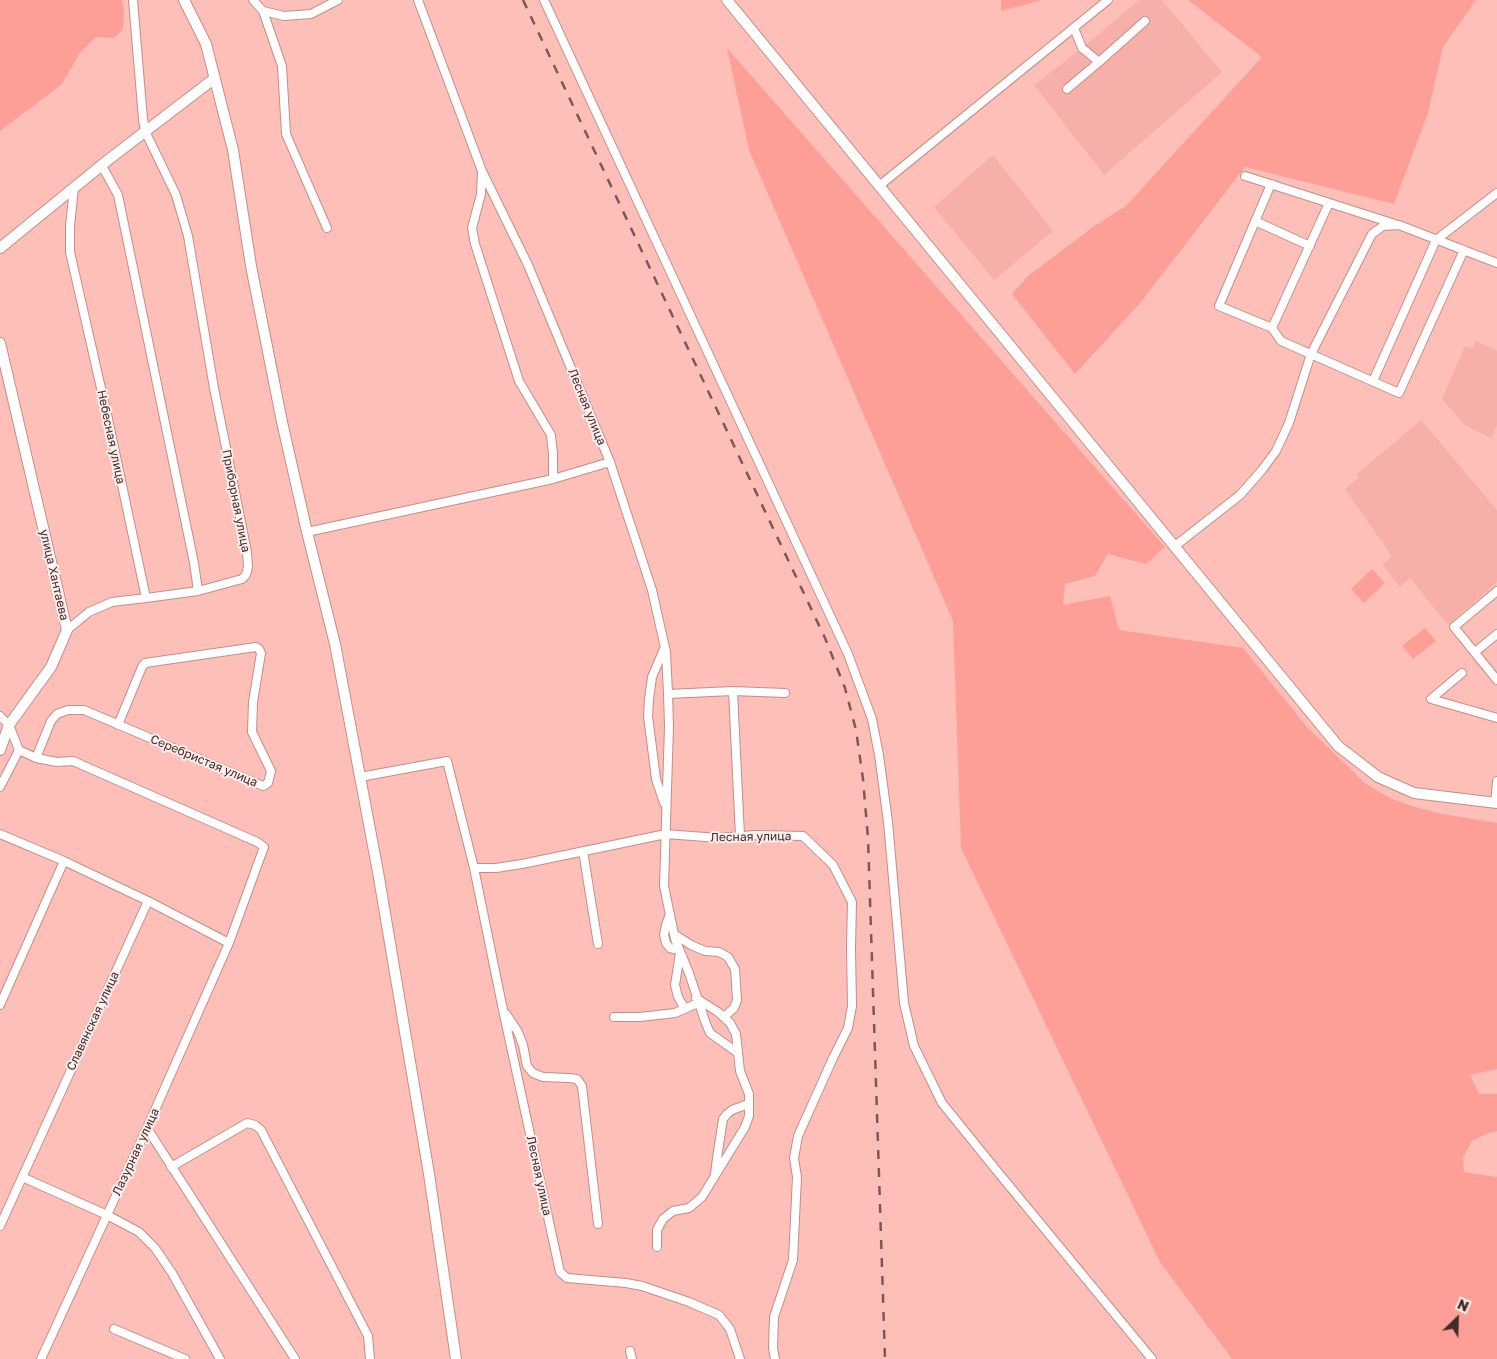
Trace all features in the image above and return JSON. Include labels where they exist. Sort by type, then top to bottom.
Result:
[{"type":"street","points":[[133,0],[143,119],[146,131]]},
{"type":"street","points":[[184,0],[206,44],[233,150],[253,275],[282,422],[335,644],[429,1174],[456,1359]]},
{"type":"street","points":[[253,0],[263,11],[282,66],[286,134],[327,228]]},
{"type":"street","points":[[263,11],[284,16],[311,14],[338,0]]},
{"type":"street","name":"Лесная улица","points":[[418,0],[482,170],[528,265],[610,462],[652,590],[665,647],[668,694],[669,726],[664,886],[679,951],[690,973],[697,1000],[710,1033],[738,1052]]},
{"type":"street","points":[[544,0],[848,654],[872,719],[880,755],[888,822],[904,1003],[914,1046],[942,1103],[1152,1359]]},
{"type":"street","points":[[727,0],[1338,746],[1378,777],[1414,793],[1496,803],[1497,781]]},
{"type":"street","points":[[879,186],[1108,0]]},
{"type":"street","points":[[1067,88],[1145,21]]},
{"type":"street","points":[[1074,28],[1082,48],[1099,62]]},
{"type":"street","points":[[0,248],[215,78]]},
{"type":"street","name":"Приборная улица","points":[[146,131],[176,195],[188,236],[214,388],[247,552],[248,567],[246,575],[242,579],[198,591]]},
{"type":"street","points":[[67,630],[89,612],[112,602],[198,591],[194,563],[118,195],[102,166]]},
{"type":"street","points":[[482,170],[481,194],[472,228],[475,244],[519,381],[551,435],[553,479]]},
{"type":"street","points":[[1245,176],[1400,225],[1497,263]]},
{"type":"street","points":[[1271,184],[1219,306],[1272,328],[1281,341],[1399,392],[1464,250]]},
{"type":"street","name":"Небесная улица","points":[[74,188],[70,226],[70,252],[146,598]]},
{"type":"street","points":[[1373,381],[1436,240],[1497,193]]},
{"type":"street","points":[[1272,328],[1329,203]]},
{"type":"street","points":[[1256,221],[1310,246]]},
{"type":"street","points":[[1175,546],[1240,495],[1276,451],[1288,423],[1310,354],[1372,234],[1383,226],[1400,225]]},
{"type":"street","name":"улица Хантаева","points":[[0,344],[67,630],[51,667],[5,727],[0,750]]},
{"type":"street","points":[[307,532],[553,479],[610,462]]},
{"type":"street","points":[[1497,591],[1454,627],[1497,680]]},
{"type":"street","points":[[1475,652],[1497,634]]},
{"type":"street","name":"Серебристая улица","points":[[36,758],[51,721],[57,714],[68,710],[84,710],[118,725],[262,786],[268,784],[271,771],[252,732],[253,702],[261,653],[256,647],[145,664],[142,667],[118,725]]},
{"type":"street","points":[[665,647],[652,677],[648,716],[656,779],[667,810]]},
{"type":"street","points":[[1462,673],[1431,698],[1497,718]]},
{"type":"street","points":[[668,694],[733,691],[785,693]]},
{"type":"street","points":[[733,691],[740,836]]},
{"type":"street","points":[[0,716],[19,750],[0,788]]},
{"type":"street","name":"Лазурная улица","points":[[19,750],[36,758],[57,762],[73,761],[257,842],[264,847],[229,944],[41,1359]]},
{"type":"street","name":"Лесная улица","points":[[360,777],[446,761],[474,868],[560,1272],[567,1278],[642,1286],[689,1302],[719,1315],[730,1329],[740,1359]]},
{"type":"street","points":[[0,834],[64,861],[148,901],[229,944]]},
{"type":"street","points":[[474,868],[496,868],[666,834]]},
{"type":"street","name":"Лесная улица","points":[[666,834],[718,838],[755,835],[804,836],[833,865],[852,902],[852,1006],[848,1028],[832,1058],[798,1136],[794,1158],[798,1177],[793,1260],[774,1317],[773,1348],[775,1359]]},
{"type":"street","points":[[583,851],[598,944]]},
{"type":"street","points":[[0,1005],[64,861]]},
{"type":"street","name":"Славянская улица","points":[[0,1226],[148,901]]},
{"type":"street","points":[[670,914],[664,935],[670,948],[679,951],[675,986],[678,998],[685,1009]]},
{"type":"street","points":[[674,934],[691,946],[705,951],[718,952],[728,957],[735,968],[737,1000],[734,1008],[724,1017]]},
{"type":"street","points":[[614,1017],[640,1017],[675,1013],[685,1009],[697,1000],[730,1023],[736,1034],[738,1062],[749,1094],[749,1116],[745,1127],[702,1197],[689,1208],[673,1211],[663,1218],[657,1230],[657,1247]]},
{"type":"street","points":[[503,1010],[518,1032],[523,1045],[527,1066],[532,1073],[577,1080],[582,1086],[598,1224]]},
{"type":"street","points":[[715,1175],[723,1119],[732,1110],[748,1104]]},
{"type":"street","points":[[171,1166],[246,1124],[261,1130],[368,1336],[370,1359]]},
{"type":"street","points":[[147,1128],[295,1359]]},
{"type":"street","points":[[22,1177],[107,1215],[139,1232],[155,1248],[172,1273],[220,1359]]},
{"type":"street","points":[[114,1329],[185,1359]]},
{"type":"shaded area","points":[[0,0],[122,0],[124,11],[123,30],[114,38],[96,37],[80,53],[61,85],[0,131]]},
{"type":"shaded area","points":[[1001,0],[1042,0],[1001,11]]},
{"type":"shaded area","points":[[1139,0],[1162,0],[1222,72],[1104,175],[1034,85]]},
{"type":"shaded area","points":[[1188,0],[1476,0],[1443,47],[1428,113],[1394,204],[1245,167],[1141,302],[1075,374],[1012,294],[1028,276],[1093,227],[1126,206],[1262,57]]},
{"type":"shaded area","points":[[727,48],[1165,547],[1146,564],[1108,554],[1095,576],[1065,584],[1063,605],[1110,596],[1119,630],[1243,648],[1307,727],[1366,784],[1392,799],[1418,808],[1497,823],[1497,1069],[1470,1075],[1479,1094],[1497,1094],[1497,1131],[1472,1141],[1463,1158],[1464,1172],[1497,1177],[1497,1359],[1232,1359],[1160,1262],[961,848],[953,621],[749,150]]},
{"type":"shaded area","points":[[993,155],[1053,231],[994,280],[934,207]]},
{"type":"shaded area","points":[[1476,341],[1497,351],[1497,425],[1491,438],[1466,426],[1442,399],[1465,346],[1472,349]]},
{"type":"shaded area","points":[[1421,420],[1497,510],[1497,582],[1448,625],[1410,578],[1400,587],[1382,565],[1392,556],[1345,489],[1359,477],[1357,474]]},
{"type":"shaded area","points":[[1372,569],[1385,583],[1364,603],[1351,589]]},
{"type":"shaded area","points":[[1425,628],[1436,641],[1413,659],[1402,646]]},
{"type":"railway","points":[[523,0],[825,638],[845,688],[856,730],[863,779],[868,838],[885,1359]]}]
